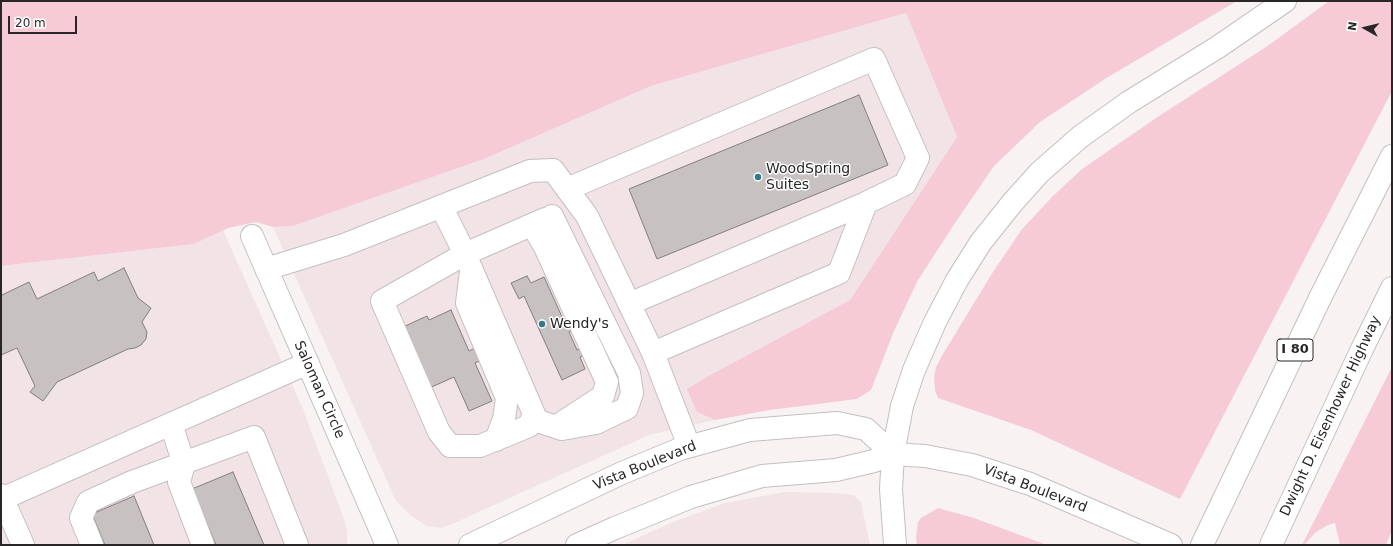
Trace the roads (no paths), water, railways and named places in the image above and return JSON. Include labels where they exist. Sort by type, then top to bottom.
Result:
[{"type":"main road","points":[[895,545],[891,489],[893,454],[902,406],[914,370],[935,322],[957,280],[981,242],[1013,202],[1040,172],[1080,137],[1129,102],[1218,46],[1285,1]]},
{"type":"main road","points":[[441,206],[468,262],[534,414],[529,426],[480,446],[450,446],[439,432],[382,301],[468,262],[532,225],[552,216],[573,196],[874,58],[918,158],[905,184],[866,203],[629,304]]},
{"type":"main road","name":"I 80","points":[[1202,545],[1322,296],[1392,156]]},
{"type":"main road","points":[[266,269],[344,245],[530,171],[553,170],[587,216],[653,353],[689,446]]},
{"type":"main road","points":[[653,353],[839,273],[866,203]]},
{"type":"main road","points":[[532,419],[562,429],[596,423],[627,408],[632,393],[629,373],[552,216]]},
{"type":"main road","points":[[532,225],[544,245],[607,382],[603,396],[556,427]]},
{"type":"main road","name":"Saloman Circle","points":[[252,236],[387,545]]},
{"type":"main road","points":[[468,262],[467,304],[507,398],[504,420],[496,440]]},
{"type":"main road","name":"Dwight D. Eisenhower Highway","points":[[1271,545],[1392,288]]},
{"type":"main road","points":[[23,545],[2,497],[308,363]]},
{"type":"main road","name":"Vista Boulevard","points":[[470,545],[622,472],[689,446],[750,430],[837,423],[866,429],[893,454]]},
{"type":"main road","points":[[171,424],[184,464],[179,482],[203,545]]},
{"type":"main road","points":[[92,545],[81,518],[88,502],[132,482],[184,464],[254,436],[297,545]]},
{"type":"main road","name":"Vista Boulevard","points":[[577,545],[691,497],[755,478],[762,476],[836,470],[874,461],[893,454],[925,456],[972,465],[1030,484],[1171,545]]},
{"type":"place","name":"WoodSpring Suites","points":[[758,177]]},
{"type":"place","name":"Wendy's","points":[[542,324]]}]
